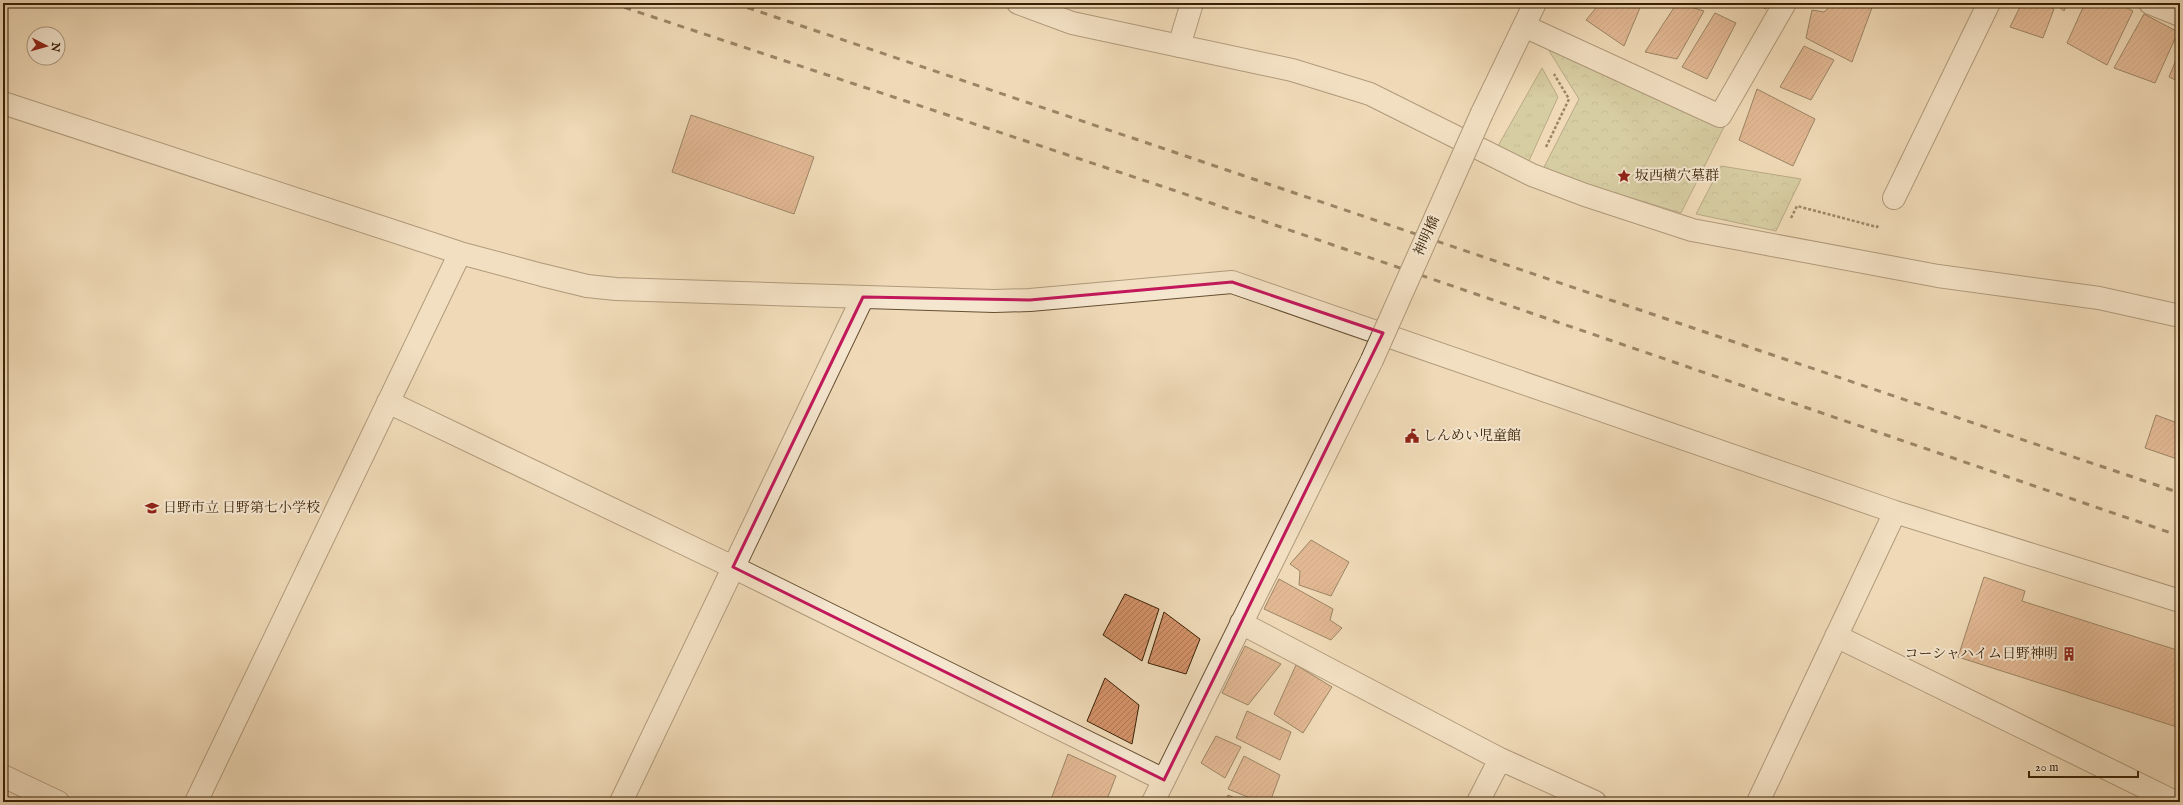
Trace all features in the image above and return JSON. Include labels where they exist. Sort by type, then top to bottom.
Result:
[{"type":"street","points":[[1018,3],[1072,23],[1292,70],[1370,94],[1532,175],[1585,195],[1692,230],[1938,276],[2099,298],[2180,316]]},
{"type":"street","points":[[1179,46],[1192,3]]},
{"type":"street","name":"神明橋","points":[[1153,802],[1372,360],[1482,113],[1535,3]]},
{"type":"street","points":[[1524,26],[1720,116],[1785,3]]},
{"type":"street","points":[[1894,198],[1989,3]]},
{"type":"street","points":[[2150,3],[2180,15]]},
{"type":"street","points":[[3,103],[460,253],[587,286],[863,297],[1030,300],[1232,282],[1895,512],[2180,602]]},
{"type":"street","points":[[196,802],[460,253]]},
{"type":"street","points":[[621,802],[732,566],[863,297]]},
{"type":"street","points":[[388,402],[732,566],[1164,780]]},
{"type":"street","points":[[1758,802],[1895,512]]},
{"type":"street","points":[[1242,623],[1500,759],[1595,802]]},
{"type":"street","points":[[1836,636],[2175,802]]},
{"type":"street","points":[[1478,802],[1500,759]]},
{"type":"street","points":[[3,776],[58,802]]},
{"type":"path","points":[[1532,175],[1570,99]]},
{"type":"path","points":[[1778,245],[1797,206],[1877,227],[1894,198]]},
{"type":"highlighted area","points":[[1232,282],[1383,333],[1164,780],[733,567],[863,297],[1030,300]]},
{"type":"green space","points":[[1543,41],[1725,125],[1681,213],[1542,171],[1579,99]]},
{"type":"green space","points":[[1542,68],[1558,97],[1528,163],[1498,146]]},
{"type":"green space","points":[[1721,166],[1801,179],[1776,231],[1696,214]]},
{"type":"building","points":[[1600,3],[1642,3],[1624,46],[1586,20]]},
{"type":"building","points":[[1677,3],[1704,11],[1677,59],[1645,52]]},
{"type":"building","points":[[1754,3],[1769,3],[1766,9]]},
{"type":"building","points":[[1834,3],[1862,3],[1873,5],[1852,62],[1806,38],[1812,10],[1824,12]]},
{"type":"building","points":[[2022,3],[2040,3],[2054,9],[2043,38],[2010,27]]},
{"type":"building","points":[[2054,3],[2067,3],[2064,11]]},
{"type":"building","points":[[2085,3],[2117,3],[2133,11],[2107,65],[2067,43]]},
{"type":"building","points":[[1715,13],[1736,23],[1707,79],[1682,67]]},
{"type":"building","points":[[2144,14],[2178,32],[2155,83],[2114,68]]},
{"type":"building","points":[[1804,46],[1834,60],[1811,100],[1780,87]]},
{"type":"building","points":[[2180,50],[2180,82],[2169,77]]},
{"type":"building","points":[[1757,89],[1815,119],[1793,166],[1739,140]]},
{"type":"building","points":[[691,115],[814,157],[794,214],[672,172]]},
{"type":"building","points":[[2156,415],[2180,424],[2180,460],[2145,448]]},
{"type":"building","points":[[1311,540],[1349,562],[1331,596],[1299,585],[1300,571],[1290,564]]},
{"type":"building","name":"コーシャハイム日野神明","points":[[1984,577],[2025,591],[2022,601],[2180,651],[2180,728],[1958,657]]},
{"type":"building","points":[[1279,579],[1333,609],[1330,620],[1342,628],[1331,640],[1264,609]]},
{"type":"building","points":[[1125,594],[1159,609],[1142,661],[1103,635]]},
{"type":"building","points":[[1164,612],[1200,639],[1186,674],[1148,663]]},
{"type":"building","points":[[1245,646],[1281,664],[1248,705],[1222,693]]},
{"type":"building","points":[[1296,665],[1332,687],[1303,733],[1274,714]]},
{"type":"building","points":[[1105,678],[1139,705],[1132,744],[1087,721]]},
{"type":"building","points":[[1247,711],[1291,732],[1280,760],[1236,738]]},
{"type":"building","points":[[1216,736],[1241,747],[1225,778],[1201,763]]},
{"type":"building","points":[[1068,754],[1116,776],[1106,802],[1050,802]]},
{"type":"building","points":[[1244,756],[1280,775],[1270,802],[1260,802],[1228,789]]},
{"type":"building","points":[[1228,795],[1244,802],[1224,802]]},
{"type":"railway","points":[[611,3],[1173,190],[2180,536]]},
{"type":"railway","points":[[734,3],[2180,493]]},
{"type":"place","name":"坂西横穴墓群","points":[[1624,176]]},
{"type":"place","name":"しんめい児童館","points":[[1412,436]]},
{"type":"place","name":"日野市立 日野第七小学校","points":[[152,508]]},
{"type":"place","name":"コーシャハイム日野神明","points":[[2069,654]]}]
